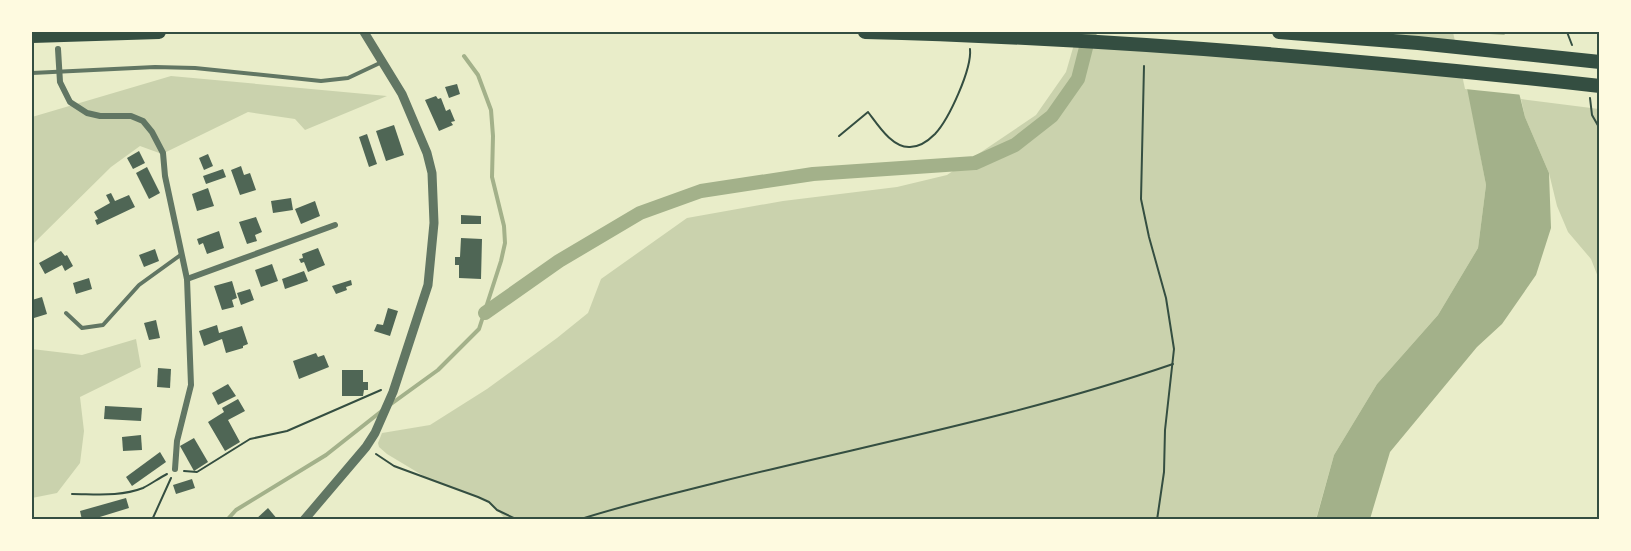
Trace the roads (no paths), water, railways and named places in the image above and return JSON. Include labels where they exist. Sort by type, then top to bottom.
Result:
[{"type":"highway","points":[[32,36],[159,32]]},
{"type":"highway","points":[[865,32],[927,33],[1251,52],[1599,86]]},
{"type":"highway","points":[[1280,32],[1599,62]]},
{"type":"street","points":[[304,519],[366,447],[380,422],[394,388],[428,285],[434,223],[432,173],[427,153],[402,94],[364,32]]},
{"type":"street","points":[[58,49],[60,82],[66,96],[78,109],[100,116],[131,116],[143,121],[152,132],[163,153],[165,176],[187,279],[191,385],[177,441],[175,469]]},
{"type":"street","points":[[187,279],[335,225]]},
{"type":"lane","points":[[32,73],[155,67],[195,68],[321,81],[348,78],[382,62]]},
{"type":"lane","points":[[66,313],[82,328],[103,325],[139,285],[182,254]]},
{"type":"waterway","points":[[485,313],[559,261],[640,213],[701,191],[813,174],[975,163],[1015,145],[1052,116],[1078,79],[1090,32]]},
{"type":"waterway","points":[[391,404],[438,370],[479,329],[505,243],[504,226],[492,177],[491,110],[478,75],[464,56]]},
{"type":"waterway","points":[[227,520],[236,510],[326,455],[383,410]]}]
